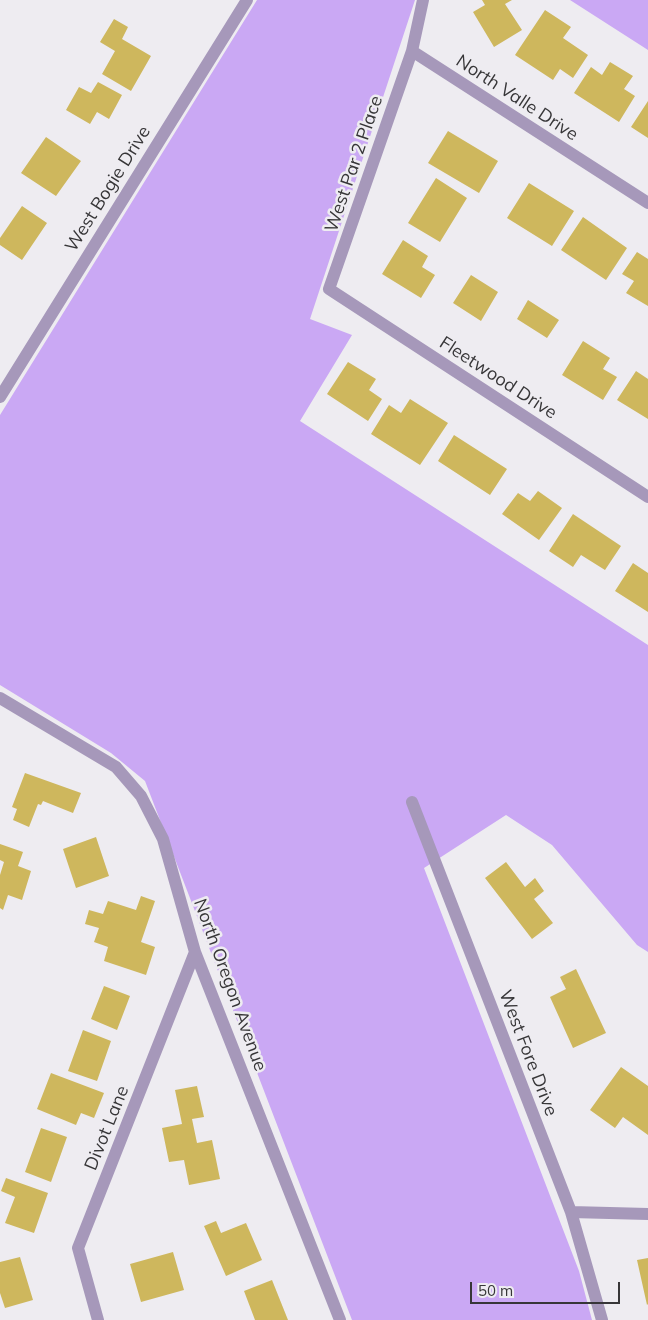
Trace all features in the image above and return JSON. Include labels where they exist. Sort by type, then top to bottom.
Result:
[{"type":"street","name":"West Bogie Drive","points":[[0,397],[246,0]]},
{"type":"street","points":[[412,51],[423,0]]},
{"type":"street","name":"North Valle Drive","points":[[412,51],[648,203]]},
{"type":"street","name":"West Par 2 Place","points":[[329,289],[412,51]]},
{"type":"street","name":"Fleetwood Drive","points":[[329,289],[648,497]]},
{"type":"street","name":"North Oregon Avenue","points":[[0,698],[116,767],[141,796],[163,840],[195,952],[340,1320]]},
{"type":"street","name":"West Fore Drive","points":[[412,802],[571,1212],[602,1320]]},
{"type":"street","name":"Divot Lane","points":[[98,1320],[78,1248],[195,952]]},
{"type":"street","points":[[571,1212],[648,1214]]},
{"type":"shaded area","points":[[257,0],[415,0],[310,319],[352,335],[300,421],[648,645],[648,952],[637,945],[552,845],[506,815],[424,868],[579,1271],[592,1320],[352,1320],[145,781],[111,753],[0,685],[0,415]]},
{"type":"shaded area","points":[[570,0],[648,0],[648,50]]},
{"type":"building","points":[[482,0],[512,0],[505,4],[522,30],[494,47],[473,12],[485,5]]},
{"type":"building","points":[[545,10],[571,27],[563,38],[588,55],[573,78],[560,69],[553,80],[515,55]]},
{"type":"building","points":[[114,19],[128,27],[122,39],[151,56],[131,91],[102,74],[115,51],[100,42]]},
{"type":"building","points":[[610,62],[633,76],[624,89],[635,96],[619,122],[574,93],[591,67],[602,75]]},
{"type":"building","points":[[98,82],[122,95],[109,119],[97,112],[90,124],[66,110],[79,87],[91,93]]},
{"type":"building","points":[[648,101],[648,138],[631,127]]},
{"type":"building","points":[[448,131],[498,161],[479,193],[428,163]]},
{"type":"building","points":[[46,137],[81,161],[56,196],[21,173]]},
{"type":"building","points":[[436,178],[467,198],[440,242],[408,223]]},
{"type":"building","points":[[529,183],[574,211],[552,246],[507,218]]},
{"type":"building","points":[[22,206],[47,223],[22,260],[0,245],[0,238]]},
{"type":"building","points":[[583,217],[627,248],[606,280],[561,250]]},
{"type":"building","points":[[403,240],[428,256],[422,267],[435,275],[421,298],[382,274]]},
{"type":"building","points":[[637,252],[648,259],[648,306],[626,293],[634,281],[622,274]]},
{"type":"building","points":[[471,275],[498,292],[481,321],[453,303]]},
{"type":"building","points":[[528,300],[559,320],[547,338],[517,319]]},
{"type":"building","points":[[583,341],[610,358],[603,369],[617,377],[603,400],[562,375]]},
{"type":"building","points":[[348,362],[376,379],[369,390],[382,399],[368,421],[327,394]]},
{"type":"building","points":[[636,371],[648,379],[648,419],[617,400]]},
{"type":"building","points":[[410,399],[448,423],[420,465],[371,434],[389,405],[401,413]]},
{"type":"building","points":[[454,435],[507,469],[490,495],[438,461]]},
{"type":"building","points":[[538,491],[562,508],[539,540],[502,514],[518,493],[530,501]]},
{"type":"building","points":[[573,514],[621,546],[605,570],[581,555],[573,567],[549,551]]},
{"type":"building","points":[[633,563],[648,573],[648,612],[615,591]]},
{"type":"building","points":[[25,773],[81,793],[73,813],[43,801],[41,805],[38,804],[29,827],[13,820],[17,809],[12,807]]},
{"type":"building","points":[[96,837],[109,876],[76,888],[63,849]]},
{"type":"building","points":[[0,844],[23,852],[18,866],[31,871],[22,900],[8,895],[3,910],[0,908],[0,875],[4,862],[0,860]]},
{"type":"building","points":[[506,862],[525,887],[535,878],[544,891],[534,899],[553,923],[532,939],[485,878]]},
{"type":"building","points":[[141,896],[155,901],[141,942],[155,947],[146,975],[104,961],[108,947],[94,942],[99,928],[85,924],[89,910],[103,914],[108,901],[136,910]]},
{"type":"building","points":[[576,969],[606,1033],[573,1048],[550,997],[566,989],[560,977]]},
{"type":"building","points":[[104,986],[130,996],[117,1030],[91,1019]]},
{"type":"building","points":[[83,1030],[111,1041],[97,1081],[68,1071]]},
{"type":"building","points":[[621,1067],[648,1086],[648,1135],[623,1117],[615,1128],[590,1110]]},
{"type":"building","points":[[51,1073],[104,1093],[94,1118],[81,1113],[76,1125],[37,1109]]},
{"type":"building","points":[[197,1086],[204,1117],[192,1119],[197,1143],[212,1140],[220,1179],[189,1185],[184,1160],[169,1162],[162,1128],[182,1124],[175,1090]]},
{"type":"building","points":[[41,1128],[67,1137],[51,1182],[25,1172]]},
{"type":"building","points":[[6,1178],[48,1193],[34,1233],[5,1223],[15,1197],[1,1191]]},
{"type":"building","points":[[216,1221],[221,1233],[246,1223],[262,1260],[226,1276],[204,1226]]},
{"type":"building","points":[[173,1252],[184,1290],[141,1302],[130,1264]]},
{"type":"building","points":[[20,1257],[33,1300],[5,1308],[0,1293],[0,1262]]},
{"type":"building","points":[[648,1258],[648,1304],[647,1305],[637,1260]]},
{"type":"building","points":[[272,1280],[288,1320],[255,1320],[244,1291]]}]
